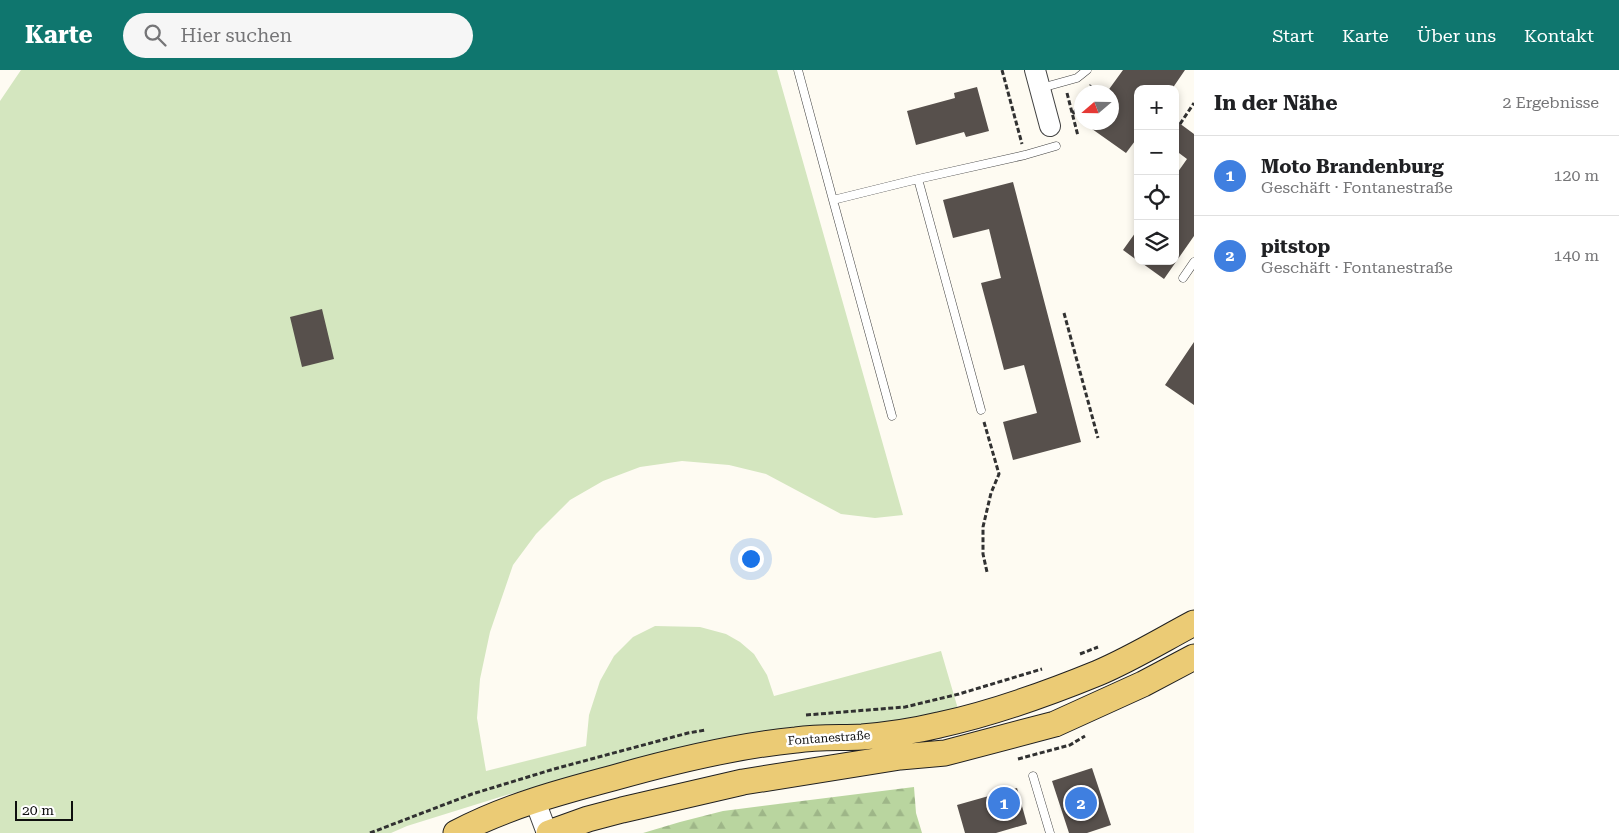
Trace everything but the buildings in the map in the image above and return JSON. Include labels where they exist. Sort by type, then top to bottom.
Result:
[{"type":"main road","name":"Fontanestraße","points":[[456,833],[481,820],[536,800],[663,764],[730,750],[796,740],[900,733],[940,725],[996,709],[1098,673],[1194,623]]},
{"type":"main road","points":[[548,833],[622,810],[743,782],[900,757],[944,753],[1056,724],[1143,684],[1194,657]]},
{"type":"street","points":[[1037,79],[1050,126]]},
{"type":"street","points":[[536,800],[548,833]]},
{"type":"lane","points":[[798,70],[892,416]]},
{"type":"lane","points":[[1037,79],[1064,82],[1082,75],[1087,70]]},
{"type":"lane","points":[[833,200],[1056,146]]},
{"type":"lane","points":[[918,178],[981,410]]},
{"type":"lane","points":[[1183,278],[1194,262]]},
{"type":"lane","points":[[1033,776],[1050,833]]},
{"type":"path","points":[[1002,70],[1025,155]]},
{"type":"path","points":[[1064,82],[1078,136]]},
{"type":"path","points":[[1180,124],[1194,103]]},
{"type":"path","points":[[1064,313],[1098,438]]},
{"type":"path","points":[[981,410],[999,474],[991,493],[983,527],[983,554],[987,572]]},
{"type":"path","points":[[1079,655],[1102,645]]},
{"type":"path","points":[[1013,678],[1047,667]]},
{"type":"path","points":[[370,833],[472,794],[554,769]]},
{"type":"green space","points":[[21,70],[777,70],[903,515],[875,518],[841,514],[766,474],[729,465],[682,461],[640,467],[603,481],[570,500],[536,534],[513,565],[490,632],[480,679],[477,718],[486,771],[586,746],[589,715],[600,681],[614,656],[633,637],[655,626],[700,627],[726,634],[740,642],[754,654],[767,675],[774,696],[941,651],[958,709],[889,722],[698,743],[593,770],[500,797],[407,826],[391,833],[0,833],[0,101]]},
{"type":"green space","points":[[914,787],[916,813],[922,833],[643,833],[723,811]]},
{"type":"place","name":"Moto Brandenburg","points":[[1004,803]]},
{"type":"place","name":"pitstop","points":[[1081,803]]}]
